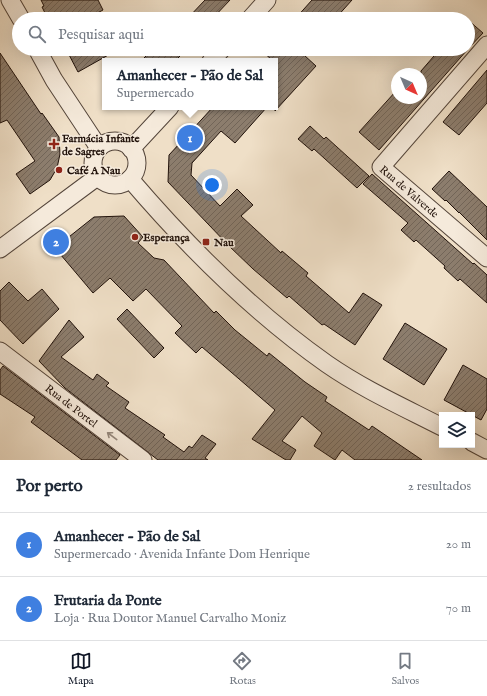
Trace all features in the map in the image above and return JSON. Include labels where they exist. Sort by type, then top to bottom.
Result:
[{"type":"street","points":[[10,0],[17,12]]},
{"type":"street","points":[[256,12],[267,0]]},
{"type":"street","name":"Rua de Valverde","points":[[487,45],[381,167],[487,258]]},
{"type":"street","points":[[41,56],[54,80],[99,148]]},
{"type":"street","points":[[131,149],[167,110]]},
{"type":"street","points":[[119,142],[126,144],[131,149],[135,154],[136,168],[130,179],[122,184],[113,186],[104,183],[97,177],[93,170],[92,162],[94,154],[99,148],[105,144],[119,142]]},
{"type":"street","points":[[0,250],[97,177]]},
{"type":"street","points":[[130,179],[195,252],[286,333],[328,364],[369,390],[439,425]]},
{"type":"street","name":"Rua de Portel","points":[[0,351],[143,460]]},
{"type":"street","points":[[475,444],[487,450]]},
{"type":"building","points":[[41,0],[98,0],[103,10],[99,12],[44,12],[42,7],[44,6]]},
{"type":"building","points":[[205,0],[230,0],[219,12],[194,12]]},
{"type":"building","points":[[312,0],[352,0],[341,12],[301,12]]},
{"type":"building","points":[[475,26],[483,33],[475,42]]},
{"type":"building","points":[[0,53],[41,114],[42,113],[59,137],[60,154],[57,168],[50,180],[30,194],[16,174],[35,161],[7,120],[0,123]]},
{"type":"building","points":[[70,56],[107,56],[102,58],[78,72]]},
{"type":"building","points":[[146,56],[180,56],[178,58],[144,58]]},
{"type":"building","points":[[268,56],[305,56],[316,66],[278,108],[278,58],[270,58]]},
{"type":"building","points":[[434,56],[462,56],[427,96],[427,68],[424,68]]},
{"type":"building","points":[[487,70],[487,103],[459,135],[443,122]]},
{"type":"building","points":[[391,97],[391,104],[420,104],[379,150],[359,132]]},
{"type":"building","points":[[210,110],[264,110],[235,143],[221,131],[192,163],[191,175],[220,206],[237,189],[253,205],[241,216],[281,253],[282,251],[308,273],[306,276],[349,313],[363,293],[382,305],[355,345],[324,324],[322,325],[289,296],[287,298],[229,246],[168,182],[169,155]]},
{"type":"building","points":[[310,126],[324,139],[326,137],[369,176],[357,188],[314,149],[312,151],[298,139]]},
{"type":"building","points":[[449,171],[487,207],[487,240],[459,212],[432,189]]},
{"type":"building","points":[[372,174],[487,275],[487,303],[460,279],[458,281],[444,268],[445,266],[416,240],[414,242],[401,230],[408,223],[363,184]]},
{"type":"building","points":[[124,216],[143,237],[138,243],[154,258],[164,260],[214,313],[216,311],[235,330],[267,356],[269,353],[305,382],[327,397],[325,401],[369,430],[372,426],[422,460],[355,460],[342,450],[335,460],[314,446],[322,433],[302,416],[282,441],[296,450],[290,460],[286,460],[252,439],[275,410],[202,347],[196,353],[175,333],[182,326],[146,289],[133,301],[110,278],[93,293],[55,248],[94,217]]},
{"type":"building","points":[[9,282],[28,301],[42,289],[59,309],[23,344],[0,320],[0,291]]},
{"type":"building","points":[[127,309],[164,348],[154,358],[117,319]]},
{"type":"building","points":[[69,320],[84,337],[61,357],[93,380],[97,374],[109,383],[106,386],[129,402],[125,408],[165,435],[163,437],[184,452],[189,446],[192,448],[202,435],[216,444],[205,458],[208,460],[158,460],[65,388],[39,361]]},
{"type":"building","points":[[405,323],[447,349],[424,385],[383,359]]},
{"type":"building","points":[[463,365],[487,379],[487,409],[481,420],[475,417],[475,412],[466,412],[444,400]]},
{"type":"building","points":[[3,366],[120,455],[116,460],[82,460],[31,422],[35,417],[0,394],[0,370]]},
{"type":"place","name":"Amanhecer - Pão de Sal","points":[[190,138]]},
{"type":"place","name":"Farmácia Infante de Sagres","points":[[54,144]]},
{"type":"place","name":"Café A Nau","points":[[59,170]]},
{"type":"place","name":"Esperança","points":[[135,237]]},
{"type":"place","name":"Frutaria da Ponte","points":[[56,242]]},
{"type":"place","name":"Nau","points":[[206,242]]}]
